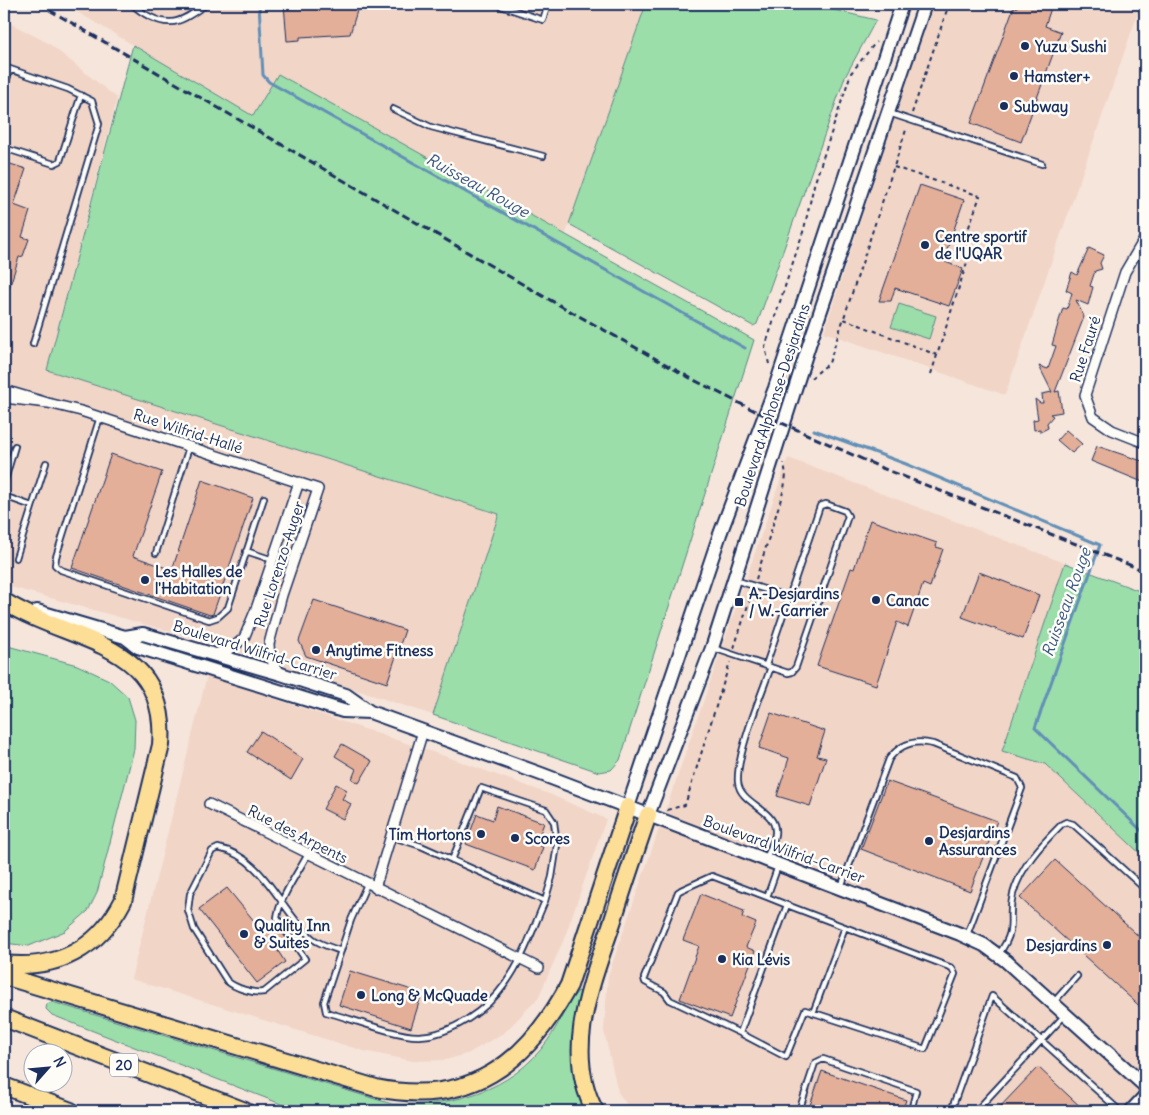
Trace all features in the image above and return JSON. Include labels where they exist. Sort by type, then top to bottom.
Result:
[{"type":"highway","points":[[4,602],[44,623],[98,642],[131,662],[144,676],[156,697],[162,728],[161,745],[123,901],[115,917],[106,929],[90,943],[70,956],[53,963],[35,966],[4,964]]},
{"type":"highway","points":[[4,976],[376,1088],[395,1092],[426,1093],[468,1086],[487,1077],[519,1055],[538,1034],[556,1009],[569,985],[628,807]]},
{"type":"highway","points":[[595,1111],[582,1072],[582,1025],[594,974],[648,815]]},
{"type":"highway","name":"20","points":[[4,1018],[245,1111]]},
{"type":"highway","points":[[4,1086],[71,1111]]},
{"type":"main road","name":"Boulevard Alphonse-Desjardins","points":[[628,807],[720,534],[776,388],[902,4]]},
{"type":"main road","name":"Boulevard Alphonse-Desjardins","points":[[648,815],[712,648],[794,390],[924,4]]},
{"type":"main road","name":"Boulevard Wilfrid-Carrier","points":[[4,602],[125,637],[138,647],[343,711],[370,712]]},
{"type":"main road","name":"Boulevard Wilfrid-Carrier","points":[[125,637],[143,634],[215,654],[346,695],[370,712],[628,807],[966,937],[998,955],[1145,1086]]},
{"type":"main road","points":[[1130,1111],[1145,1096]]},
{"type":"street","name":"Rue Fauré","points":[[1145,238],[1125,272],[1085,395],[1093,417],[1112,430],[1145,443]]},
{"type":"street","name":"Rue Wilfrid-Hallé","points":[[4,390],[189,446],[318,489]]},
{"type":"street","name":"Rue Wilfrid-Hallé","points":[[4,398],[48,403]]},
{"type":"street","name":"Rue Lorenzo-Auger","points":[[215,654],[232,648],[244,638],[299,482]]},
{"type":"street","name":"Rue Lorenzo-Auger","points":[[281,674],[270,658],[269,644],[282,595],[318,489]]},
{"type":"street","points":[[371,886],[423,731]]},
{"type":"street","name":"Rue des Arpents","points":[[209,804],[539,968]]},
{"type":"lane","points":[[132,4],[138,10],[160,20],[172,22],[207,4]]},
{"type":"lane","points":[[502,4],[501,6],[543,20],[548,4]]},
{"type":"lane","points":[[4,67],[81,95],[92,101],[99,124],[33,344]]},
{"type":"lane","points":[[4,89],[10,70]]},
{"type":"lane","points":[[4,148],[54,164],[60,161],[81,95]]},
{"type":"lane","points":[[393,109],[431,127],[543,156]]},
{"type":"lane","points":[[888,112],[1042,164]]},
{"type":"lane","points":[[100,418],[56,557],[55,565],[61,570],[210,620],[218,617],[228,608],[264,498]]},
{"type":"lane","points":[[4,483],[15,446]]},
{"type":"lane","points":[[156,552],[189,446]]},
{"type":"lane","points":[[16,558],[46,463]]},
{"type":"lane","points":[[4,496],[32,506]]},
{"type":"lane","points":[[712,648],[732,654],[768,666],[788,673],[792,672],[796,667],[848,516],[845,511],[826,504],[820,506],[789,597],[768,666],[740,760],[738,784],[746,797],[764,811],[775,827],[775,835],[765,860]]},
{"type":"lane","points":[[246,551],[272,560]]},
{"type":"lane","points":[[733,579],[789,597]]},
{"type":"lane","points":[[841,888],[889,759],[901,746],[912,742],[921,741],[933,744],[1017,778],[1022,788],[966,937]]},
{"type":"lane","points":[[371,886],[341,950],[324,1002],[326,1012],[418,1036],[448,1030],[482,1008],[505,985],[519,958],[545,901],[552,877],[557,834],[554,822],[546,810],[481,788],[452,860]]},
{"type":"lane","points":[[998,955],[1012,932],[1013,895],[1022,872],[1028,861],[1066,822],[1073,824],[1145,889]]},
{"type":"lane","points":[[389,836],[421,846],[545,901]]},
{"type":"lane","points":[[308,854],[283,902],[278,912],[279,922],[304,956],[304,961],[264,992],[259,993],[231,985],[194,929],[188,910],[190,894],[212,851],[218,848],[250,864],[283,902],[312,939],[341,950]]},
{"type":"lane","points":[[767,897],[779,865]]},
{"type":"lane","points":[[712,876],[767,897],[952,968],[955,974],[924,1049],[805,1010],[786,1057],[670,1000],[664,992],[645,982],[644,978],[678,892],[712,876]]},
{"type":"lane","points":[[740,1033],[787,905]]},
{"type":"lane","points":[[813,1013],[845,927]]},
{"type":"lane","points":[[1053,1003],[1077,976]]},
{"type":"lane","points":[[950,1111],[992,996],[1120,1111]]},
{"type":"lane","points":[[976,1111],[1066,1014]]},
{"type":"lane","points":[[799,1111],[816,1063],[823,1059],[916,1091],[911,1111]]},
{"type":"path","points":[[794,390],[829,363],[949,4]]},
{"type":"path","points":[[776,388],[765,347],[804,229],[814,186],[851,74],[880,38]]},
{"type":"path","points":[[894,167],[980,196],[960,252],[969,256],[931,374]]},
{"type":"path","points":[[844,319],[937,355]]},
{"type":"path","points":[[648,815],[685,804],[785,482],[784,463],[776,449]]},
{"type":"shaded area","points":[[64,4],[646,4],[565,236],[278,74],[253,116]]},
{"type":"shaded area","points":[[932,4],[1141,4],[1005,395],[824,332]]},
{"type":"shaded area","points":[[4,20],[48,43],[117,98],[47,370],[500,514],[433,715],[219,645],[4,585]]},
{"type":"shaded area","points":[[788,458],[1065,563],[1002,751],[1045,764],[1145,858],[1145,1111],[631,1111],[618,1092],[604,1031],[608,976]]},
{"type":"shaded area","points":[[207,676],[453,759],[549,794],[606,819],[564,939],[538,998],[505,1032],[469,1053],[446,1060],[413,1061],[364,1051],[131,979]]},
{"type":"green space","points":[[646,4],[809,4],[876,20],[845,77],[757,324],[753,326],[569,224]]},
{"type":"green space","points":[[133,45],[253,116],[278,74],[754,340],[620,760],[611,770],[599,772],[433,715],[499,514],[47,370]]},
{"type":"green space","points":[[899,304],[936,316],[929,339],[891,327]]},
{"type":"green space","points":[[1065,563],[1145,593],[1145,858],[1045,764],[1002,751]]},
{"type":"green space","points":[[4,645],[77,665],[109,680],[128,697],[135,720],[134,749],[97,893],[88,911],[65,931],[29,946],[4,943]]},
{"type":"green space","points":[[578,991],[581,992],[574,1023],[572,1057],[578,1090],[586,1111],[299,1111],[52,1015],[46,1009],[47,1004],[52,1002],[392,1104],[414,1104],[436,1103],[479,1093],[517,1072],[533,1058],[548,1040]]},
{"type":"building","points":[[284,4],[359,4],[350,34],[300,37],[300,40],[287,41]]},
{"type":"building","points":[[1022,4],[1052,5],[1045,26],[1061,32],[1021,142],[971,123],[1013,9]]},
{"type":"building","points":[[4,162],[26,169],[14,205],[30,211],[22,237],[29,239],[23,256],[19,257],[6,298],[4,298]]},
{"type":"building","points":[[920,185],[964,200],[943,261],[963,269],[949,306],[895,288],[891,301],[879,301]]},
{"type":"building","points":[[1089,248],[1104,255],[1100,263],[1102,269],[1095,271],[1090,286],[1093,287],[1088,305],[1076,300],[1084,317],[1055,392],[1059,391],[1062,412],[1050,414],[1053,416],[1047,423],[1048,428],[1040,432],[1040,429],[1034,430],[1033,420],[1038,419],[1035,399],[1043,403],[1042,394],[1052,392],[1039,366],[1048,369],[1056,346],[1052,345],[1063,308],[1067,309],[1072,293],[1066,290],[1072,272],[1077,275]]},
{"type":"building","points":[[1066,430],[1082,444],[1072,453],[1057,440]]},
{"type":"building","points":[[1097,446],[1145,462],[1145,483],[1091,461]]},
{"type":"building","points":[[111,454],[162,472],[133,556],[172,570],[202,480],[253,498],[213,614],[210,615],[72,568]]},
{"type":"building","points":[[870,520],[937,543],[936,547],[943,549],[930,587],[923,584],[908,627],[897,622],[876,685],[817,666],[851,568],[854,569]]},
{"type":"building","points":[[979,572],[1039,595],[1023,639],[962,617]]},
{"type":"building","points":[[314,600],[405,630],[387,683],[306,656],[299,641]]},
{"type":"building","points":[[771,713],[825,731],[817,756],[826,758],[810,806],[777,796],[789,758],[759,748]]},
{"type":"building","points":[[261,731],[303,759],[291,780],[247,752]]},
{"type":"building","points":[[342,744],[372,761],[359,783],[352,779],[356,769],[335,756]]},
{"type":"building","points":[[887,781],[997,821],[970,891],[861,849]]},
{"type":"building","points":[[336,784],[347,790],[342,799],[351,804],[343,819],[323,809]]},
{"type":"building","points":[[497,806],[544,823],[536,844],[543,847],[535,870],[466,844],[477,814],[493,820]]},
{"type":"building","points":[[1055,860],[1145,942],[1145,1011],[1020,898]]},
{"type":"building","points":[[227,888],[264,933],[276,924],[289,942],[278,951],[285,962],[257,983],[199,909]]},
{"type":"building","points":[[701,894],[744,911],[742,917],[756,923],[746,947],[755,951],[730,1018],[680,999],[699,946],[683,940]]},
{"type":"building","points":[[285,917],[299,934],[295,937],[282,919]]},
{"type":"building","points":[[350,971],[422,993],[411,1028],[339,1005]]},
{"type":"building","points":[[1038,1067],[1085,1111],[996,1111]]},
{"type":"building","points":[[822,1071],[906,1100],[902,1111],[808,1111]]},
{"type":"waterway","name":"Ruisseau Rouge","points":[[259,4],[263,75],[269,82],[745,348]]},
{"type":"waterway","name":"Ruisseau Rouge","points":[[814,430],[906,464],[1100,545],[1035,728],[1145,834]]},
{"type":"railway","points":[[39,4],[543,296],[692,379],[753,410],[882,468],[1145,571]]},
{"type":"place","name":"Yuzu Sushi","points":[[1025,46]]},
{"type":"place","name":"Hamster+","points":[[1014,76]]},
{"type":"place","name":"Subway","points":[[1004,106]]},
{"type":"place","name":"Centre sportif de l'UQAR","points":[[925,245]]},
{"type":"place","name":"Les Halles de l'Habitation","points":[[145,580]]},
{"type":"place","name":"Canac","points":[[876,600]]},
{"type":"place","name":"A.-Desjardins / W.-Carrier","points":[[739,602]]},
{"type":"place","name":"Anytime Fitness","points":[[316,650]]},
{"type":"place","name":"Tim Hortons","points":[[481,834]]},
{"type":"place","name":"Scores","points":[[515,838]]},
{"type":"place","name":"Desjardins Assurances","points":[[929,841]]},
{"type":"place","name":"Quality Inn & Suites","points":[[244,934]]},
{"type":"place","name":"Desjardins","points":[[1107,945]]},
{"type":"place","name":"Kia Lévis","points":[[722,959]]},
{"type":"place","name":"Long & McQuade","points":[[361,995]]}]
